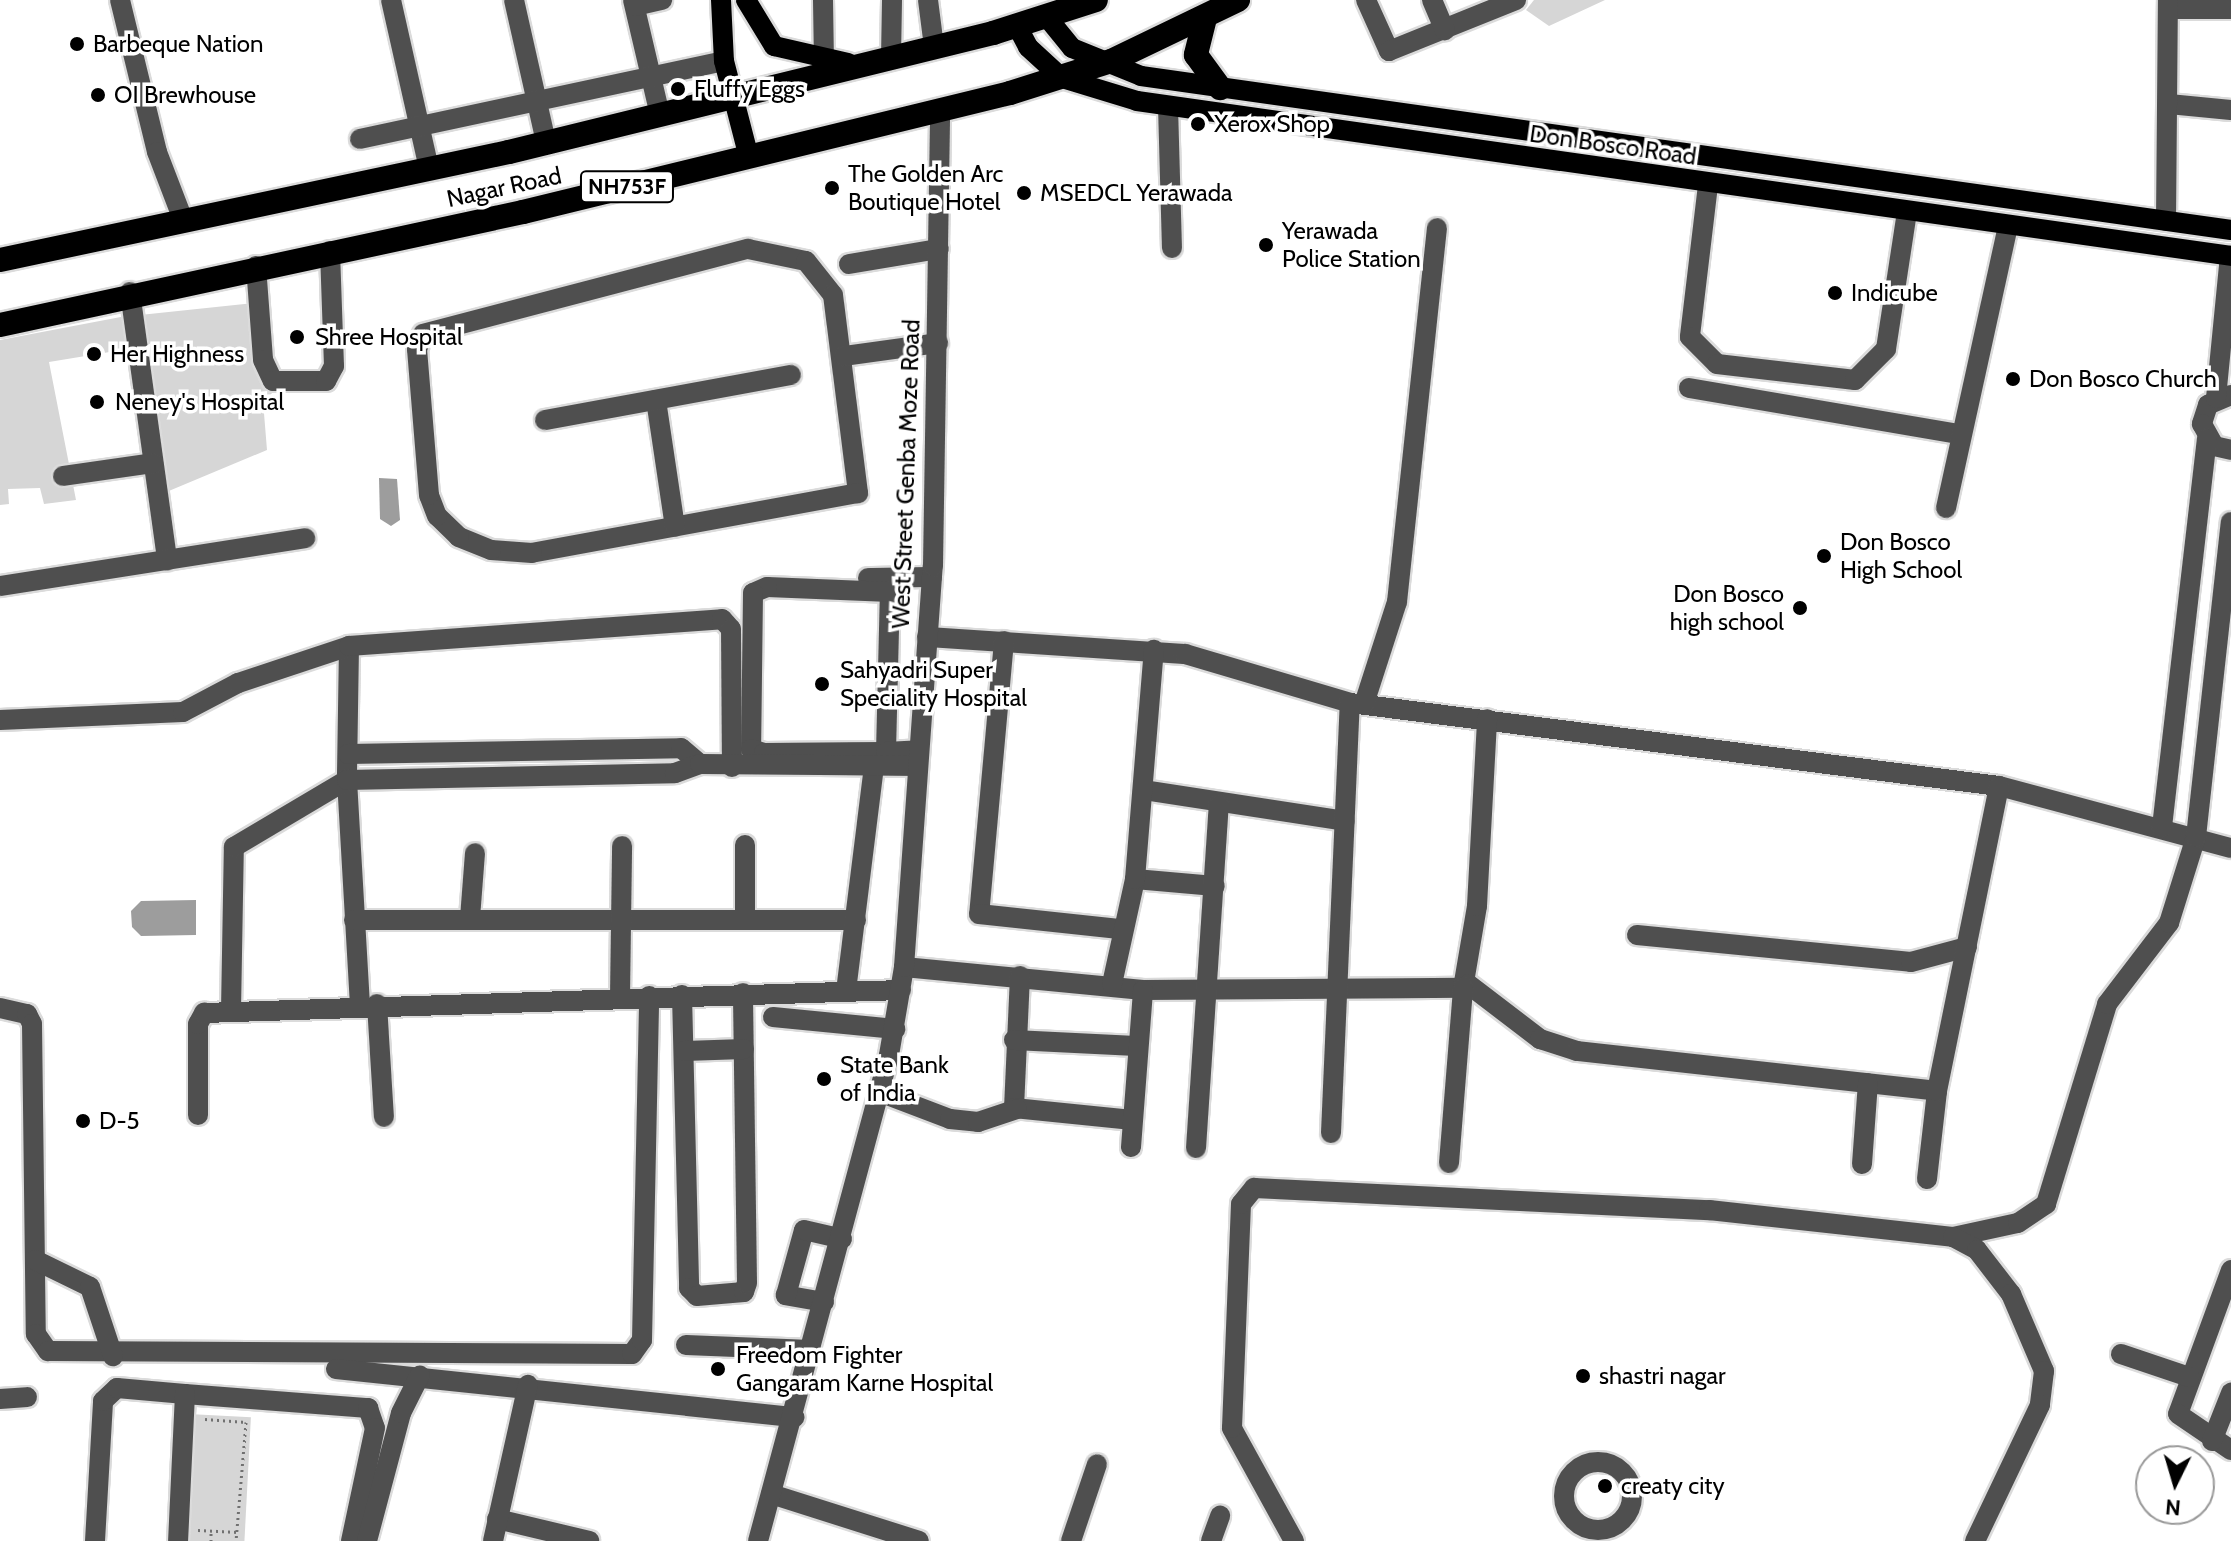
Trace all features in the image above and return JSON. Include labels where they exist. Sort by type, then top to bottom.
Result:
[{"type":"highway","name":"Nagar Road","points":[[0,260],[182,217],[429,168],[660,115],[934,47],[1096,0]]},
{"type":"highway","name":"Nagar Road","points":[[0,325],[130,292],[749,158],[1062,78],[1102,64],[1238,0]]},
{"type":"highway","points":[[1205,18],[1196,55],[1220,88]]},
{"type":"main road","points":[[721,0],[724,61],[749,158]]},
{"type":"main road","points":[[746,0],[774,46],[824,63],[880,61]]},
{"type":"main road","name":"Don Bosco Road","points":[[1059,9],[1058,37],[1102,64],[1220,88],[2231,230]]},
{"type":"main road","name":"Don Bosco Road","points":[[1016,24],[1028,47],[1062,78],[1168,106],[1708,185],[2231,256]]},
{"type":"street","points":[[120,0],[157,152],[182,217]]},
{"type":"street","points":[[391,0],[429,168]]},
{"type":"street","points":[[514,0],[546,142]]},
{"type":"street","points":[[660,115],[634,3],[662,0]]},
{"type":"street","points":[[823,0],[824,63]]},
{"type":"street","points":[[880,61],[892,0]]},
{"type":"street","points":[[928,0],[934,47]]},
{"type":"street","points":[[1366,0],[1389,51],[1445,30],[1494,4],[1516,0]]},
{"type":"street","points":[[1432,0],[1445,30]]},
{"type":"street","points":[[2166,221],[2169,4],[2231,9]]},
{"type":"street","points":[[360,139],[724,61]]},
{"type":"street","points":[[2169,104],[2231,110]]},
{"type":"street","points":[[1168,106],[1172,248]]},
{"type":"street","name":"West Street Genba Moze Road","points":[[758,1541],[842,1239],[895,1029],[904,967],[932,577],[940,110]]},
{"type":"street","points":[[1708,185],[1690,337],[1717,364],[1855,380],[1886,349],[1907,212]]},
{"type":"street","points":[[1946,508],[1959,434],[2008,226]]},
{"type":"street","points":[[1331,1133],[1341,990],[1345,821],[1357,704],[1397,602],[1437,228]]},
{"type":"street","points":[[748,249],[806,261],[823,276],[844,356],[861,490],[675,527],[532,553],[491,550],[459,537],[429,495],[417,349],[423,334],[748,249]]},
{"type":"street","points":[[849,264],[939,249]]},
{"type":"street","points":[[256,266],[263,360],[273,381],[326,381],[334,366],[330,251]]},
{"type":"street","points":[[2162,827],[2207,439],[2203,415],[2223,396],[2231,256]]},
{"type":"street","points":[[130,292],[167,560]]},
{"type":"street","points":[[844,356],[938,343]]},
{"type":"street","points":[[545,420],[791,375]]},
{"type":"street","points":[[1689,388],[1959,434]]},
{"type":"street","points":[[656,400],[675,527]]},
{"type":"street","points":[[2207,439],[2231,450]]},
{"type":"street","points":[[63,476],[153,463]]},
{"type":"street","points":[[1294,1541],[1232,1428],[1241,1204],[1254,1188],[1709,1210],[1953,1237],[2018,1223],[2046,1204],[2107,1004],[2169,923],[2196,837],[2231,522]]},
{"type":"street","points":[[0,586],[305,538]]},
{"type":"street","points":[[759,578],[932,577]]},
{"type":"street","points":[[846,991],[886,756],[897,626],[890,592],[878,587],[767,587],[750,600],[751,749],[886,756],[919,758]]},
{"type":"street","points":[[0,720],[183,712],[238,683],[349,646],[722,619],[731,629],[732,767]]},
{"type":"street","points":[[897,626],[1004,641],[1154,650],[1357,704],[1999,786],[2162,827],[2231,848]]},
{"type":"street","points":[[1004,641],[979,914],[1119,929]]},
{"type":"street","points":[[349,646],[347,780],[354,920],[384,1117]]},
{"type":"street","points":[[1112,984],[1119,929],[1135,879],[1154,650]]},
{"type":"street","points":[[1449,1163],[1487,719]]},
{"type":"street","points":[[348,754],[681,748],[700,764]]},
{"type":"street","points":[[231,1011],[234,847],[347,780],[675,773],[700,764],[732,767],[886,756]]},
{"type":"street","points":[[1927,1179],[1937,1091],[1999,786]]},
{"type":"street","points":[[1143,790],[1219,805],[1345,821]]},
{"type":"street","points":[[1196,1148],[1210,990],[1219,805]]},
{"type":"street","points":[[745,845],[745,918]]},
{"type":"street","points":[[620,996],[622,846]]},
{"type":"street","points":[[470,918],[475,853]]},
{"type":"street","points":[[1135,879],[1215,886]]},
{"type":"street","points":[[354,920],[621,917],[856,920]]},
{"type":"street","points":[[1637,935],[1911,962],[1967,947]]},
{"type":"street","points":[[904,967],[1112,984],[1143,990],[1341,990],[1465,986],[1540,1039],[1577,1051],[1937,1091]]},
{"type":"street","points":[[1017,1109],[1009,1098],[1020,976]]},
{"type":"street","points":[[198,1115],[198,1024],[204,1013],[369,1004],[901,990]]},
{"type":"street","points":[[1131,1147],[1136,1046],[1143,990]]},
{"type":"street","points":[[682,995],[689,1288],[697,1296],[720,1296],[744,1292],[747,1283],[743,993]]},
{"type":"street","points":[[0,1008],[27,1014],[32,1024],[35,1260],[40,1343],[57,1355],[639,1350],[649,996]]},
{"type":"street","points":[[773,1017],[895,1029]]},
{"type":"street","points":[[1014,1040],[1136,1046]]},
{"type":"street","points":[[685,1051],[744,1049]]},
{"type":"street","points":[[1862,1164],[1868,1083]]},
{"type":"street","points":[[879,1092],[950,1119],[978,1122],[1017,1109],[1132,1120]]},
{"type":"street","points":[[824,1302],[786,1295],[804,1230],[842,1239]]},
{"type":"street","points":[[1953,1237],[1977,1250],[2011,1294],[2044,1371],[2040,1405],[1975,1541]]},
{"type":"street","points":[[35,1260],[90,1287],[113,1356]]},
{"type":"street","points":[[2231,1270],[2189,1377],[2181,1423],[2231,1450]]},
{"type":"street","points":[[686,1345],[811,1350]]},
{"type":"street","points":[[2121,1354],[2189,1377]]},
{"type":"street","points":[[336,1369],[528,1385],[794,1417]]},
{"type":"street","points":[[367,1541],[401,1413],[420,1375]]},
{"type":"street","points":[[493,1541],[528,1385]]},
{"type":"street","points":[[95,1541],[105,1394],[117,1388],[368,1408],[375,1428],[351,1541]]},
{"type":"street","points":[[2212,1441],[2231,1393]]},
{"type":"street","points":[[184,1535],[185,1394]]},
{"type":"street","points":[[0,1399],[27,1397]]},
{"type":"street","points":[[1071,1541],[1097,1464]]},
{"type":"street","points":[[771,1494],[919,1541]]},
{"type":"street","points":[[1211,1541],[1220,1516]]},
{"type":"street","points":[[497,1519],[589,1541]]},
{"type":"path","points":[[195,1419],[246,1422],[236,1541]]},
{"type":"path","points":[[211,1530],[211,1541]]},
{"type":"path","points":[[184,1535],[211,1530],[238,1532]]},
{"type":"shaded area","points":[[1534,0],[1605,0],[1549,26],[1526,10]]},
{"type":"shaded area","points":[[254,303],[279,387],[263,401],[267,450],[164,493],[140,315]]},
{"type":"shaded area","points":[[126,316],[128,349],[49,362],[76,500],[44,504],[40,488],[8,489],[9,504],[0,505],[0,340]]},
{"type":"shaded area","points":[[379,478],[397,479],[400,520],[391,526],[380,519]]},
{"type":"shaded area","points":[[196,900],[196,935],[141,936],[132,927],[131,911],[141,901]]},
{"type":"shaded area","points":[[189,1414],[251,1417],[244,1541],[182,1541]]},
{"type":"place","name":"Barbeque Nation","points":[[77,44]]},
{"type":"place","name":"Fluffy Eggs","points":[[678,89]]},
{"type":"place","name":"OI Brewhouse","points":[[98,95]]},
{"type":"place","name":"Xerox Shop","points":[[1198,124]]},
{"type":"place","name":"The Golden Arc Boutique Hotel","points":[[832,188]]},
{"type":"place","name":"MSEDCL Yerawada","points":[[1024,193]]},
{"type":"place","name":"Yerawada Police Station","points":[[1266,245]]},
{"type":"place","name":"Indicube","points":[[1835,293]]},
{"type":"place","name":"Shree Hospital","points":[[297,337]]},
{"type":"place","name":"Her Highness","points":[[94,354]]},
{"type":"place","name":"Don Bosco Church","points":[[2013,379]]},
{"type":"place","name":"Neney's Hospital","points":[[97,402]]},
{"type":"place","name":"Don Bosco High School","points":[[1824,556]]},
{"type":"place","name":"Don Bosco high school","points":[[1800,608]]},
{"type":"place","name":"Sahyadri Super Speciality Hospital","points":[[822,684]]},
{"type":"place","name":"State Bank of India","points":[[824,1079]]},
{"type":"place","name":"D-5","points":[[83,1121]]},
{"type":"place","name":"Freedom Fighter Gangaram Karne Hospital","points":[[718,1369]]},
{"type":"place","name":"shastri nagar","points":[[1583,1376]]},
{"type":"place","name":"creaty city","points":[[1605,1486]]}]
